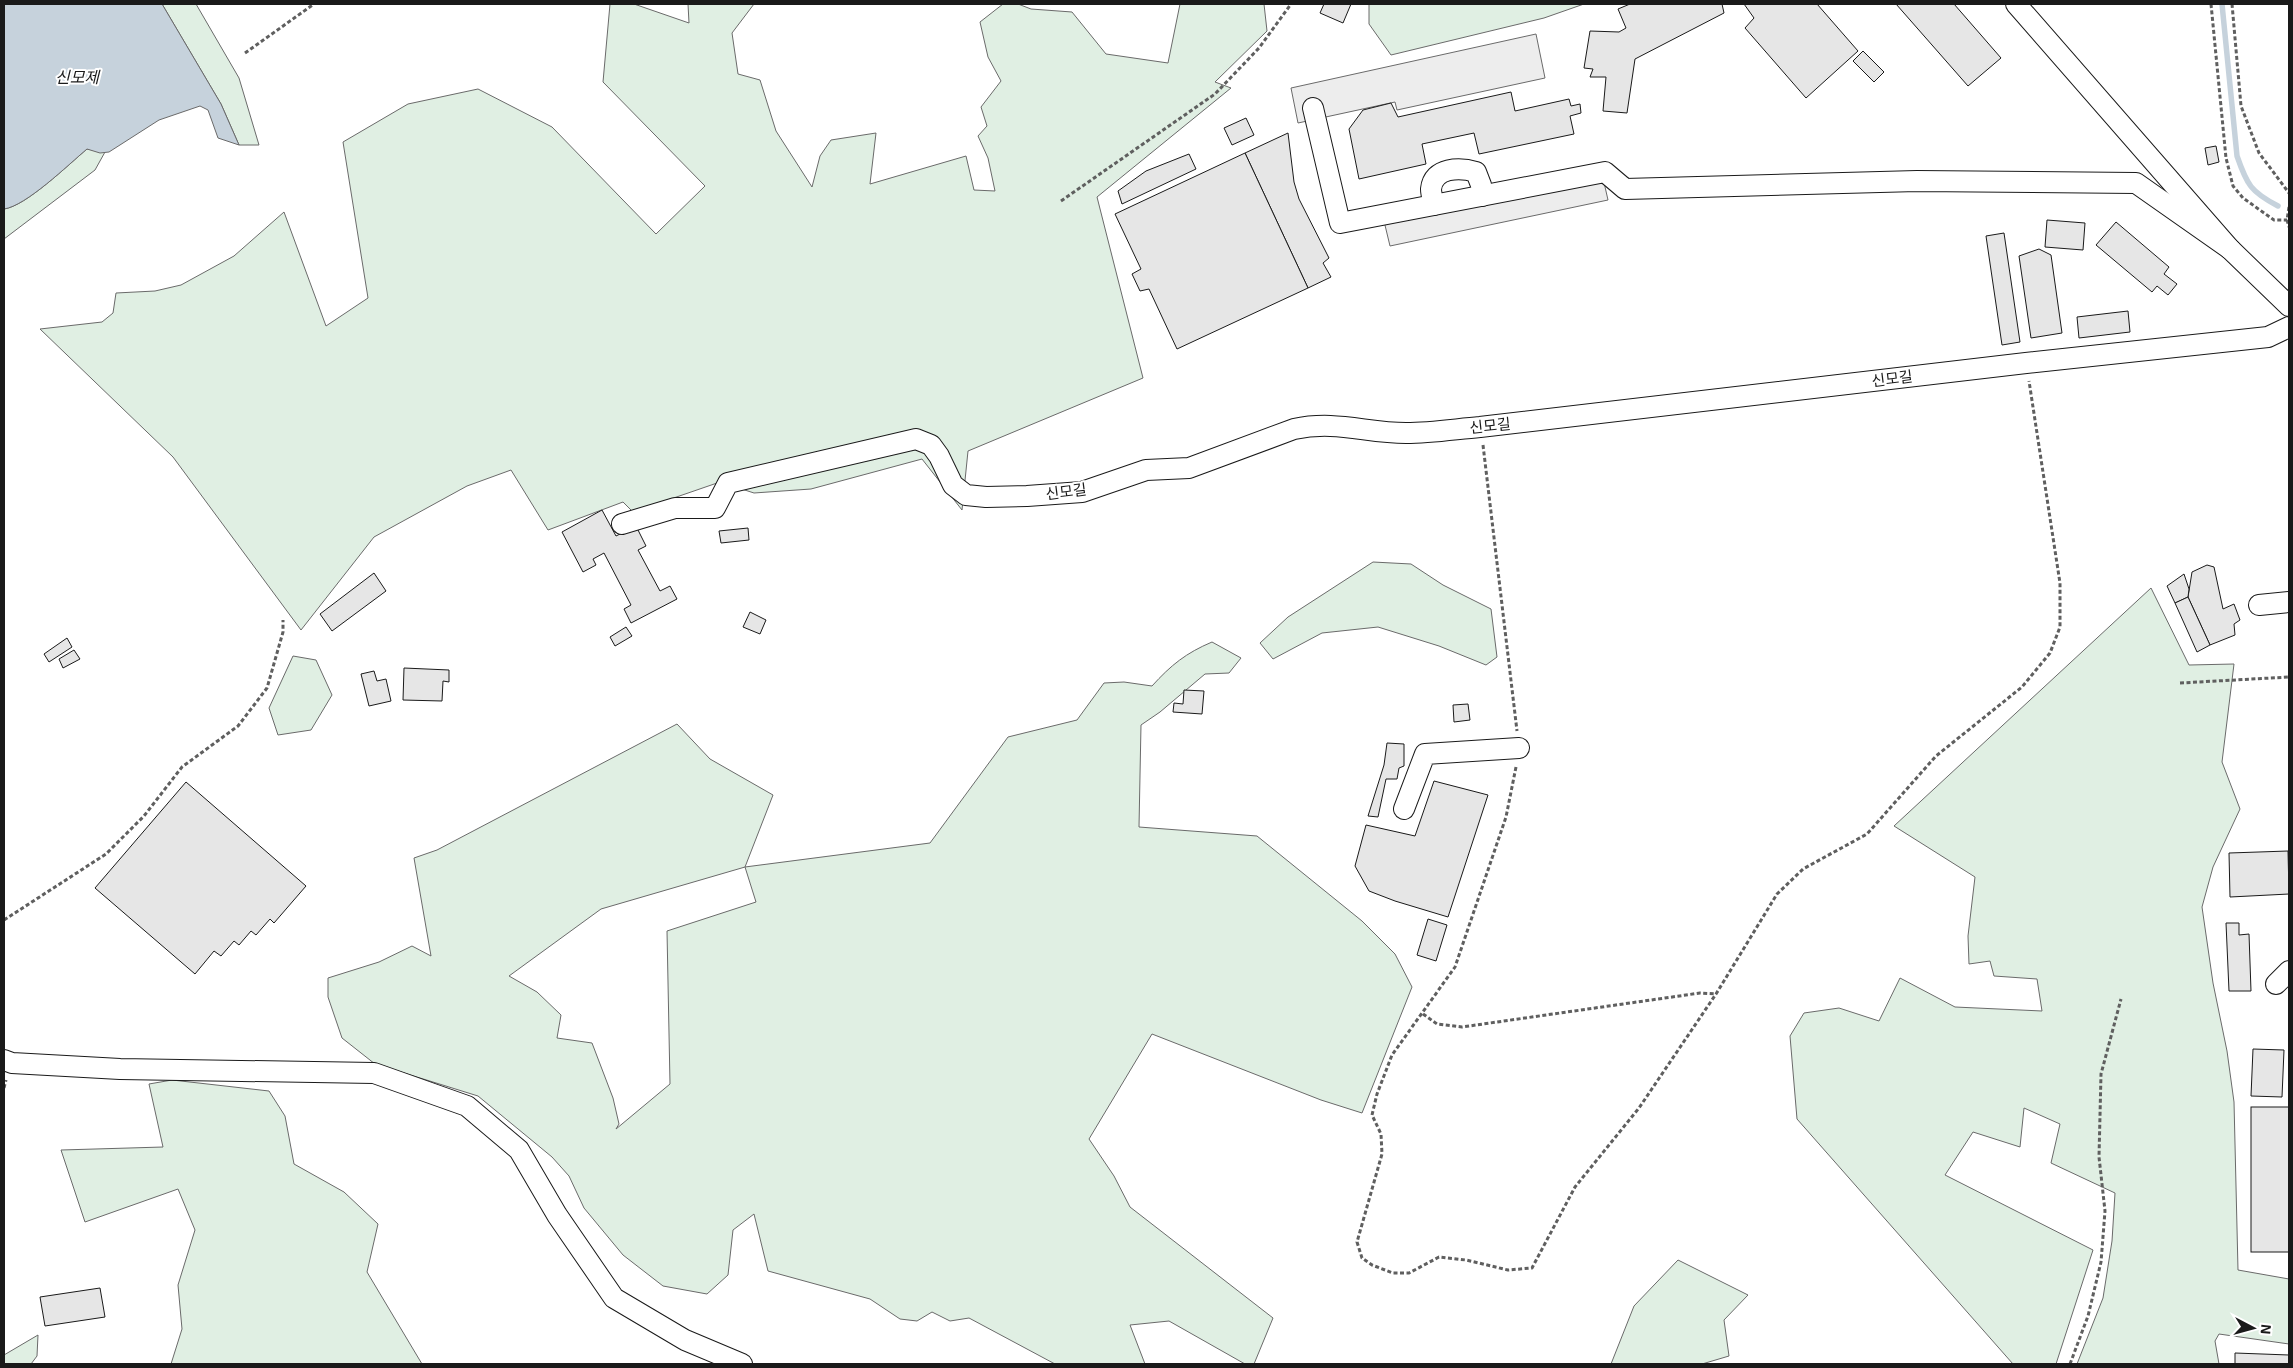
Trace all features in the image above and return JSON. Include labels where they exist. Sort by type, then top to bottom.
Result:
[{"type":"street","points":[[2016,4],[2230,249],[2289,306]]},
{"type":"street","points":[[1313,108],[1340,223],[1605,172],[1625,189],[1917,181],[2136,183],[2230,249]]},
{"type":"street","points":[[1434,205],[1431,190],[1434,180],[1441,172],[1466,169],[1476,172],[1482,185],[1482,196]]},
{"type":"street","name":"신모길","points":[[622,524],[675,508],[715,508],[728,483],[916,439],[931,445],[939,456],[953,485],[966,495],[994,497],[1082,492],[1146,470],[1189,468],[1294,429],[1312,425],[1337,425],[1406,433],[1480,426],[2268,337],[2289,327]]},
{"type":"street","points":[[2260,605],[2289,602]]},
{"type":"street","points":[[1404,809],[1425,754],[1519,748]]},
{"type":"street","points":[[4,1060],[12,1063],[120,1069],[374,1073],[467,1106],[519,1150],[557,1215],[614,1298],[685,1340],[742,1364]]},
{"type":"path","points":[[245,53],[314,4]]},
{"type":"path","points":[[1061,201],[1215,94],[1259,48],[1291,4]]},
{"type":"path","points":[[2211,4],[2226,158],[2233,186],[2243,198],[2274,220],[2287,220]]},
{"type":"path","points":[[2232,4],[2241,106],[2259,153],[2289,193]]},
{"type":"path","points":[[2289,207],[2287,220],[2289,227]]},
{"type":"path","points":[[1480,426],[1519,748],[1506,817],[1455,968],[1392,1055],[1377,1094],[1372,1115],[1381,1134],[1382,1154],[1357,1242],[1362,1258],[1372,1266],[1393,1273],[1409,1273],[1439,1257],[1466,1260],[1508,1270],[1532,1268],[1575,1187],[1638,1108],[1716,994],[1777,894],[1804,869],[1867,834],[1936,756],[2022,687],[2050,653],[2060,627],[2060,583],[2026,363]]},
{"type":"path","points":[[4,920],[106,854],[144,816],[182,767],[238,726],[267,688],[283,632],[283,620]]},
{"type":"path","points":[[2180,683],[2289,677]]},
{"type":"path","points":[[1423,1014],[1437,1024],[1462,1027],[1700,993],[1716,994]]},
{"type":"path","points":[[2070,1364],[2088,1316],[2101,1262],[2105,1211],[2099,1157],[2101,1074],[2121,999]]},
{"type":"green space","points":[[162,4],[196,4],[239,78],[259,145],[239,145],[221,104]]},
{"type":"green space","points":[[610,4],[634,4],[689,23],[688,4],[754,4],[732,33],[738,74],[760,80],[776,131],[812,187],[820,156],[831,140],[876,133],[870,184],[966,156],[974,190],[995,191],[988,158],[978,136],[987,126],[981,107],[1001,81],[988,57],[980,22],[1003,4],[1018,4],[1031,9],[1072,12],[1106,54],[1168,63],[1180,4],[1264,4],[1267,31],[1215,82],[1231,88],[1097,197],[1143,378],[968,451],[962,510],[922,459],[811,489],[754,493],[720,482],[633,512],[623,502],[548,530],[511,470],[467,486],[374,537],[301,630],[173,457],[40,329],[102,322],[113,313],[116,293],[155,291],[181,285],[234,256],[284,212],[326,326],[368,298],[343,142],[408,104],[478,89],[552,127],[656,234],[705,186],[603,82]]},
{"type":"green space","points":[[1369,4],[1584,4],[1544,18],[1391,55],[1369,24]]},
{"type":"green space","points":[[87,149],[105,152],[95,170],[4,239],[4,209],[24,201]]},
{"type":"green space","points":[[1373,562],[1411,564],[1443,585],[1491,609],[1497,657],[1486,665],[1439,646],[1378,627],[1322,633],[1273,659],[1260,643],[1288,617]]},
{"type":"green space","points":[[2151,588],[2189,665],[2234,664],[2222,762],[2240,809],[2213,867],[2202,907],[2234,1102],[2238,1270],[2289,1279],[2289,1344],[2219,1334],[2215,1341],[2219,1364],[2077,1364],[2103,1298],[2112,1241],[2115,1193],[2051,1163],[2060,1124],[2024,1108],[2020,1147],[1973,1132],[1945,1175],[2093,1250],[2056,1364],[2013,1364],[1797,1119],[1790,1036],[1804,1013],[1839,1008],[1879,1021],[1900,978],[1955,1007],[2042,1011],[2037,979],[1994,976],[1990,961],[1969,964],[1968,936],[1975,877],[1894,826]]},
{"type":"green space","points":[[1212,642],[1241,658],[1229,673],[1205,674],[1160,712],[1141,725],[1139,827],[1257,836],[1362,921],[1395,954],[1412,987],[1362,1113],[1321,1100],[1152,1034],[1089,1139],[1114,1176],[1130,1207],[1273,1318],[1254,1364],[1245,1364],[1169,1321],[1130,1325],[1145,1364],[1055,1364],[969,1318],[950,1321],[932,1312],[917,1321],[900,1319],[870,1299],[768,1271],[754,1214],[733,1230],[728,1275],[707,1294],[663,1286],[623,1255],[584,1208],[569,1176],[552,1157],[478,1096],[375,1064],[342,1038],[328,997],[328,978],[379,962],[412,946],[431,956],[414,858],[437,850],[677,724],[710,759],[773,795],[745,867],[930,843],[1008,737],[1077,720],[1104,683],[1124,682],[1152,686],[1179,660]],"holes":[[[745,867],[756,902],[667,931],[670,1084],[616,1129],[619,1124],[613,1098],[592,1043],[557,1038],[561,1015],[537,992],[509,976],[601,909]]]},
{"type":"green space","points":[[293,656],[316,660],[332,695],[311,730],[278,735],[269,708]]},
{"type":"green space","points":[[172,1080],[269,1091],[285,1116],[294,1164],[344,1192],[378,1224],[367,1272],[422,1364],[171,1364],[182,1329],[178,1285],[195,1230],[178,1189],[85,1222],[61,1150],[163,1147],[149,1084]]},
{"type":"green space","points":[[1678,1260],[1748,1295],[1724,1320],[1729,1356],[1702,1364],[1611,1364],[1634,1306]]},
{"type":"green space","points":[[38,1335],[37,1356],[31,1364],[4,1364],[4,1355]]},
{"type":"shaded area","points":[[1536,34],[1545,78],[1397,110],[1395,102],[1298,123],[1291,88]]},
{"type":"shaded area","points":[[1603,178],[1608,200],[1390,246],[1384,221]]},
{"type":"water","name":"신모제","points":[[4,4],[162,4],[221,104],[239,145],[218,138],[208,110],[200,106],[159,120],[109,152],[100,153],[87,149],[24,201],[4,209]]},
{"type":"building","points":[[1324,4],[1351,4],[1343,23],[1320,13]]},
{"type":"building","points":[[1630,4],[1722,4],[1724,13],[1635,59],[1627,113],[1603,111],[1606,77],[1590,77],[1593,69],[1584,68],[1590,31],[1619,32],[1626,28],[1618,9]]},
{"type":"building","points":[[1744,4],[1817,4],[1858,51],[1806,98],[1745,28],[1754,18]]},
{"type":"building","points":[[1896,4],[1954,4],[2001,58],[1968,86]]},
{"type":"building","points":[[1863,51],[1884,72],[1874,82],[1853,61]]},
{"type":"building","points":[[1511,92],[1515,111],[1569,99],[1571,106],[1580,104],[1581,113],[1570,116],[1574,134],[1479,154],[1474,133],[1422,144],[1426,164],[1359,179],[1349,129],[1363,110],[1391,103],[1398,117]]},
{"type":"building","points":[[1246,118],[1254,135],[1232,145],[1224,128]]},
{"type":"building","points":[[1288,133],[1294,182],[1299,199],[1329,258],[1323,263],[1331,277],[1308,288],[1245,153]]},
{"type":"building","points":[[2216,146],[2219,162],[2208,165],[2205,148]]},
{"type":"building","points":[[1245,153],[1308,288],[1177,349],[1149,289],[1140,291],[1132,274],[1141,269],[1115,214]]},
{"type":"building","points":[[1189,154],[1196,169],[1122,204],[1118,191],[1146,171]]},
{"type":"building","points":[[2047,220],[2085,223],[2083,250],[2045,247]]},
{"type":"building","points":[[2116,222],[2169,267],[2164,274],[2177,284],[2168,295],[2157,286],[2152,292],[2096,245]]},
{"type":"building","points":[[2004,233],[2020,342],[2002,345],[1986,236]]},
{"type":"building","points":[[2039,249],[2051,255],[2062,333],[2031,338],[2019,256]]},
{"type":"building","points":[[2128,311],[2130,332],[2079,338],[2077,317]]},
{"type":"building","points":[[602,510],[616,536],[636,526],[646,546],[638,550],[660,591],[670,586],[677,599],[631,623],[624,609],[631,605],[604,553],[593,559],[596,565],[583,572],[562,532]]},
{"type":"building","points":[[748,528],[749,540],[721,543],[719,531]]},
{"type":"building","points":[[2207,565],[2214,567],[2223,609],[2234,604],[2240,620],[2234,624],[2235,635],[2210,645],[2188,597],[2192,572]]},
{"type":"building","points":[[374,573],[386,591],[332,631],[320,614]]},
{"type":"building","points":[[2184,574],[2189,589],[2188,597],[2175,603],[2167,586]]},
{"type":"building","points":[[2188,597],[2210,645],[2197,652],[2175,603]]},
{"type":"building","points":[[750,612],[766,620],[760,634],[743,627]]},
{"type":"building","points":[[626,627],[632,636],[615,646],[610,637]]},
{"type":"building","points":[[67,638],[72,647],[49,662],[44,654]]},
{"type":"building","points":[[74,650],[80,659],[63,668],[59,659]]},
{"type":"building","points":[[404,668],[449,670],[449,682],[443,681],[442,701],[403,700]]},
{"type":"building","points":[[374,671],[377,681],[386,679],[391,701],[369,706],[361,674]]},
{"type":"building","points":[[1184,690],[1204,691],[1202,714],[1173,712],[1174,703],[1183,704]]},
{"type":"building","points":[[1468,704],[1470,720],[1454,722],[1453,705]]},
{"type":"building","points":[[1387,743],[1404,744],[1404,766],[1399,768],[1397,779],[1386,779],[1378,817],[1368,816],[1384,765]]},
{"type":"building","points":[[1434,781],[1488,795],[1448,917],[1369,891],[1355,866],[1366,825],[1415,836]]},
{"type":"building","points":[[186,782],[306,886],[274,923],[270,919],[256,935],[251,931],[239,945],[234,941],[221,956],[214,951],[195,974],[95,888]]},
{"type":"building","points":[[2288,851],[2289,894],[2230,897],[2229,853]]},
{"type":"building","points":[[1428,919],[1447,925],[1436,961],[1417,955]]},
{"type":"building","points":[[2226,923],[2239,923],[2239,935],[2249,934],[2251,991],[2229,991]]},
{"type":"building","points":[[2253,1049],[2284,1050],[2282,1097],[2251,1096]]},
{"type":"building","points":[[2251,1107],[2289,1107],[2289,1252],[2251,1252]]},
{"type":"building","points":[[100,1288],[105,1317],[45,1326],[40,1297]]},
{"type":"building","points":[[2235,1353],[2289,1355],[2289,1364],[2235,1364]]},
{"type":"waterway","points":[[2222,4],[2237,156],[2251,187],[2278,206]]}]
